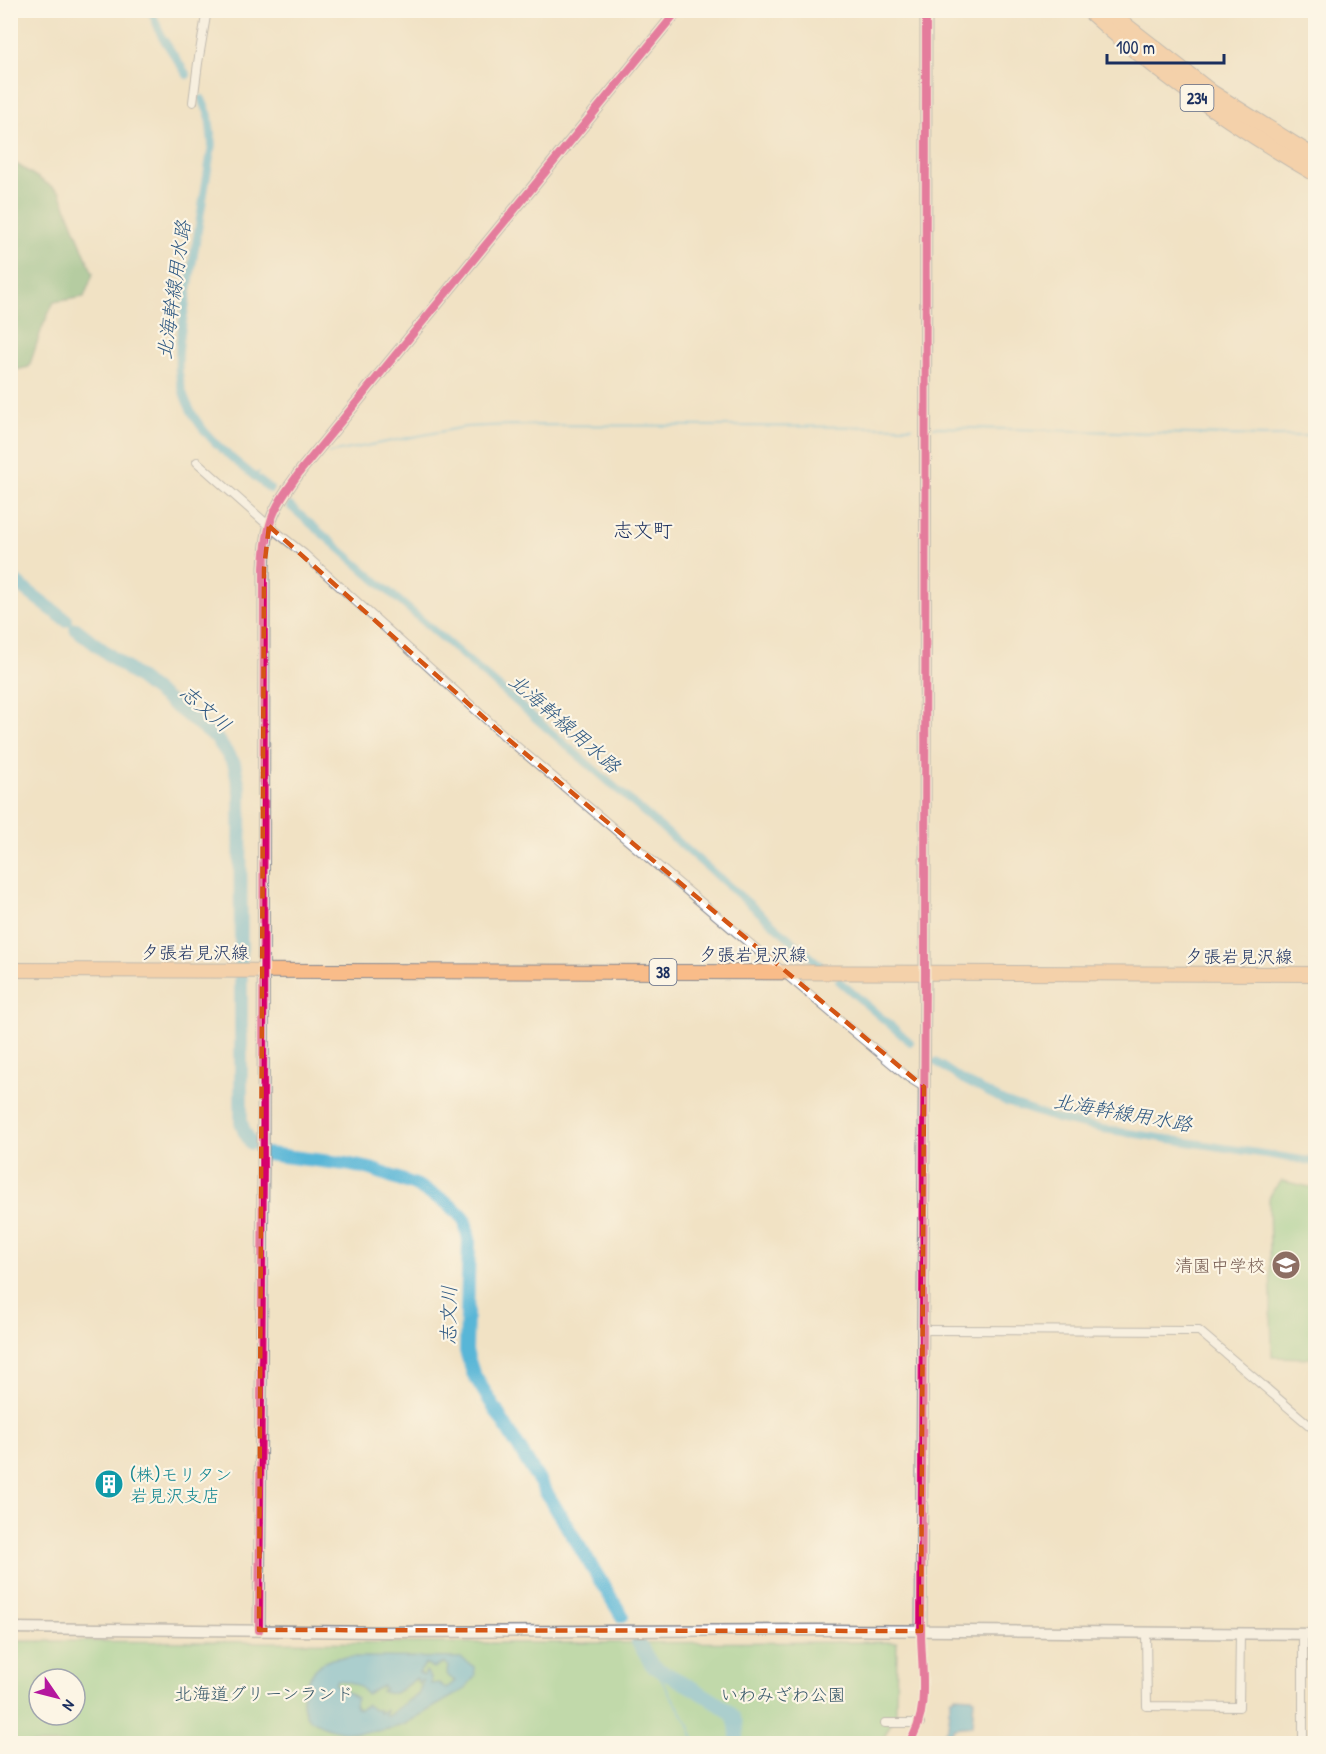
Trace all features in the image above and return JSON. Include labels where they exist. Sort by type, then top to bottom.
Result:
[{"type":"highway","name":"234","points":[[1088,10],[1127,44],[1199,99],[1316,174]]},
{"type":"highway","name":"234","points":[[1106,10],[1211,92],[1316,158]]},
{"type":"main road","name":"夕張岩見沢線","points":[[10,970],[1316,974]]},
{"type":"street","points":[[194,102],[207,10]]},
{"type":"street","points":[[259,1630],[264,568],[269,526],[279,500],[302,469],[678,10]]},
{"type":"street","points":[[908,1743],[920,1723],[922,1709],[926,10]]},
{"type":"street","points":[[197,462],[304,554],[508,739],[862,1039],[908,1077],[924,1087]]},
{"type":"street","points":[[922,1330],[1199,1331],[1316,1431]]},
{"type":"street","points":[[10,1628],[1316,1634]]},
{"type":"street","points":[[1146,1633],[1147,1706],[1239,1707],[1240,1633]]},
{"type":"street","points":[[1303,1634],[1303,1743]]},
{"type":"street","points":[[885,1723],[920,1723]]},
{"type":"highlighted area","points":[[269,526],[508,739],[924,1087],[921,1631],[259,1630],[264,568]]},
{"type":"green space","points":[[10,160],[60,192],[93,274],[84,297],[54,302],[42,328],[29,367],[11,371]]},
{"type":"green space","points":[[1282,1181],[1315,1188],[1315,1358],[1272,1357],[1269,1198]]},
{"type":"green space","name":"北海道グリーンランド","points":[[11,1641],[897,1642],[896,1713],[881,1743],[11,1744]]},
{"type":"water","points":[[336,1658],[461,1658],[474,1667],[475,1676],[465,1689],[403,1725],[391,1728],[366,1732],[341,1731],[328,1728],[306,1716],[303,1698],[305,1689],[308,1680],[319,1666]],"holes":[[[444,1663],[448,1666],[448,1676],[455,1681],[446,1689],[439,1683],[431,1684],[431,1678],[426,1671],[424,1676],[419,1673],[425,1664],[433,1668]],[[417,1678],[418,1683],[423,1681],[418,1695],[388,1716],[385,1715],[386,1710],[379,1713],[379,1710],[374,1710],[367,1705],[360,1709],[356,1708],[354,1705],[357,1698],[336,1686],[335,1683],[337,1680],[353,1683],[366,1694],[383,1686],[385,1689],[381,1691],[392,1693]]]},
{"type":"water","points":[[955,1696],[974,1699],[972,1726],[954,1728],[950,1734],[949,1743],[932,1743],[947,1729],[950,1699]]},
{"type":"waterway","name":"北海幹線用水路","points":[[151,10],[162,37],[187,75]]},
{"type":"waterway","name":"北海幹線用水路","points":[[202,99],[209,115],[212,145],[180,340],[179,372],[183,392],[200,425],[225,452],[270,489]]},
{"type":"waterway","points":[[329,453],[465,427],[511,425],[912,427]]},
{"type":"waterway","points":[[934,427],[1316,436]]},
{"type":"waterway","name":"北海幹線用水路","points":[[254,476],[259,472]]},
{"type":"waterway","name":"北海幹線用水路","points":[[290,506],[819,964]]},
{"type":"waterway","name":"志文川","points":[[10,578],[66,620]]},
{"type":"waterway","name":"志文川","points":[[76,629],[216,738],[234,763],[240,792],[241,962]]},
{"type":"waterway","name":"志文川","points":[[241,978],[241,1122],[251,1143]]},
{"type":"waterway","name":"北海幹線用水路","points":[[839,981],[910,1042]]},
{"type":"waterway","name":"北海幹線用水路","points":[[936,1062],[961,1079],[1006,1102],[1057,1119],[1103,1129],[1316,1162]]},
{"type":"waterway","name":"志文川","points":[[268,1154],[371,1169],[415,1185],[446,1202],[461,1215],[465,1221],[469,1240],[466,1351],[473,1373],[622,1616]]},
{"type":"waterway","name":"志文川","points":[[638,1642],[652,1665],[708,1697],[732,1715],[736,1725],[737,1744]]},
{"type":"waterway","points":[[652,1665],[688,1723],[696,1744]]},
{"type":"cycle path","points":[[259,1630],[263,1170],[264,568],[270,526],[278,504],[302,469],[678,10]]},
{"type":"cycle path","points":[[908,1744],[920,1719],[923,1690],[921,1631],[925,972],[926,10]]},
{"type":"place","name":"清園中学校","points":[[1286,1265]]},
{"type":"place","name":"(株)モリタン 岩見沢支店","points":[[109,1484]]},
{"type":"district","name":"志文町","points":[[643,529]]},
{"type":"park label","name":"いわみざわ公園","points":[[783,1694]]}]
